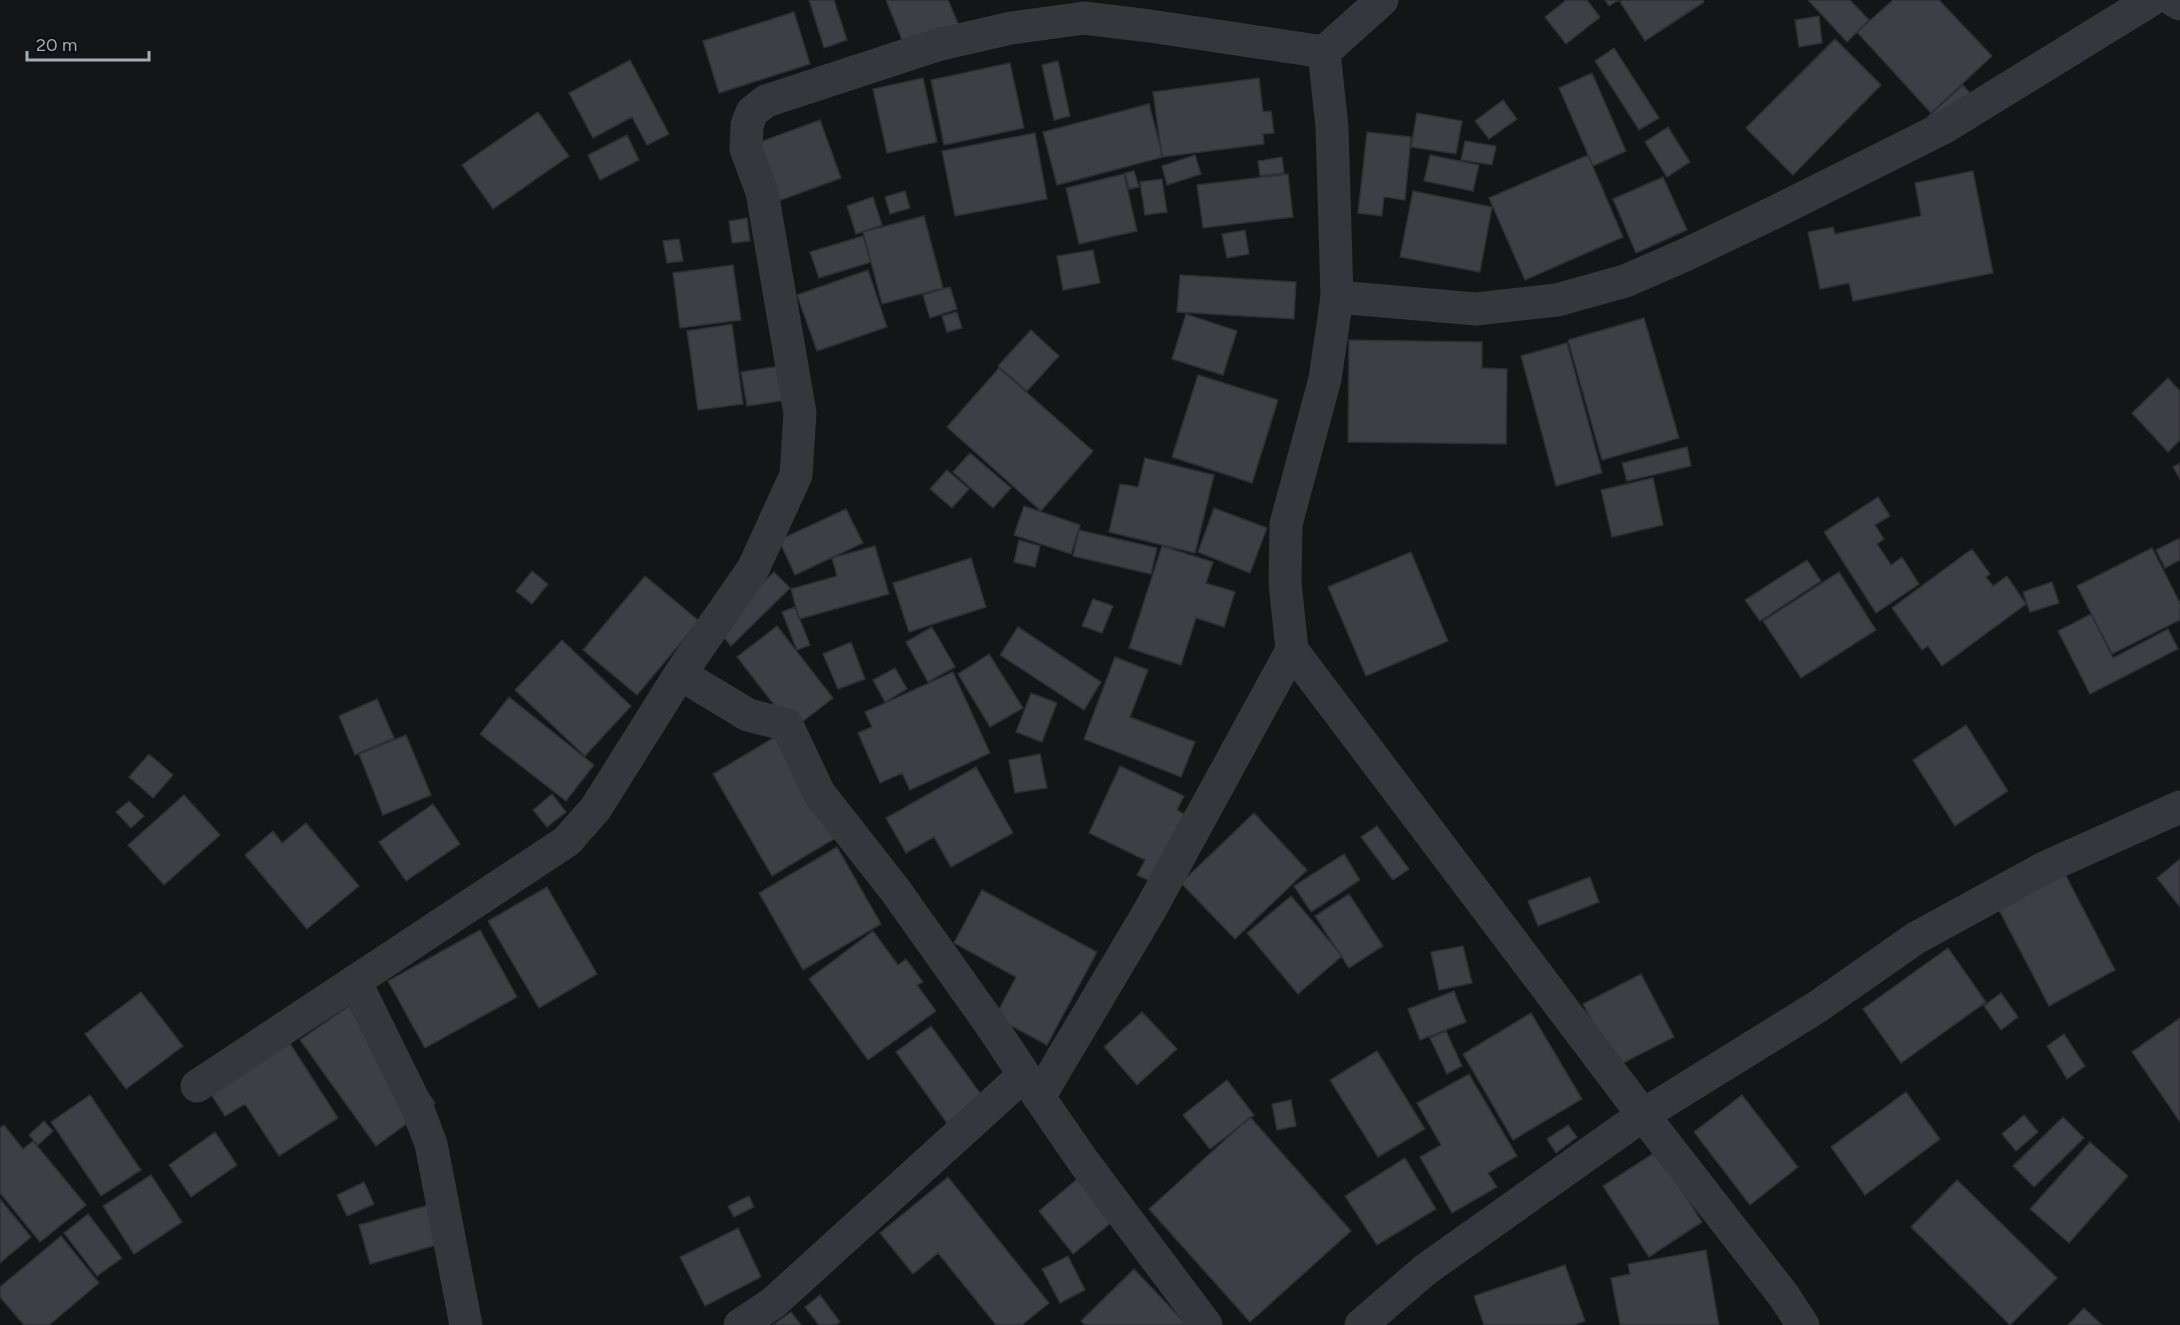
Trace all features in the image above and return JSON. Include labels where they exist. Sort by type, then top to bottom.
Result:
[{"type":"street","points":[[1324,52],[1382,0]]},
{"type":"street","points":[[1337,297],[1476,309],[1557,300],[1624,281],[1735,231],[1945,127],[2151,0]]},
{"type":"street","points":[[2174,0],[2180,4]]},
{"type":"street","points":[[197,1086],[567,841],[596,808],[680,674],[753,568],[796,475],[801,413],[762,192],[746,149],[747,125],[752,112],[766,101],[937,45],[1086,9],[1150,26],[1324,52]]},
{"type":"street","points":[[1324,52],[1332,127],[1337,297],[1325,379],[1286,524],[1285,583],[1292,650],[1643,1115],[1784,1296],[1803,1325]]},
{"type":"street","points":[[740,1325],[773,1303],[1032,1086],[1150,910],[1292,650]]},
{"type":"street","points":[[680,674],[748,715],[787,725],[819,793],[895,890],[1083,1161],[1206,1325]]},
{"type":"street","points":[[1361,1325],[1425,1270],[1643,1115],[1817,1007],[1916,939],[2046,867],[2180,807]]},
{"type":"street","points":[[355,981],[417,1107],[431,1144],[466,1325]]},
{"type":"building","points":[[809,0],[834,0],[847,40],[824,48]]},
{"type":"building","points":[[886,0],[948,0],[960,28],[906,50]]},
{"type":"building","points":[[1566,0],[1587,0],[1600,17],[1566,44],[1545,17]]},
{"type":"building","points":[[1605,0],[1619,0],[1609,6]]},
{"type":"building","points":[[1623,0],[1703,0],[1704,2],[1645,41],[1620,2]]},
{"type":"building","points":[[1808,0],[1850,0],[1869,20],[1847,42]]},
{"type":"building","points":[[1893,0],[1939,0],[1992,56],[1931,113],[1857,32]]},
{"type":"building","points":[[794,12],[810,64],[719,93],[703,41]]},
{"type":"building","points":[[1819,16],[1822,43],[1799,47],[1795,20]]},
{"type":"building","points":[[1835,39],[1881,85],[1793,175],[1746,128]]},
{"type":"building","points":[[1614,48],[1659,118],[1639,130],[1595,61]]},
{"type":"building","points":[[630,60],[669,134],[647,145],[632,117],[593,138],[569,93]]},
{"type":"building","points":[[1058,61],[1070,116],[1054,120],[1042,65]]},
{"type":"building","points":[[1010,63],[1024,128],[944,145],[931,80]]},
{"type":"building","points":[[1592,73],[1626,151],[1593,166],[1559,88]]},
{"type":"building","points":[[923,78],[937,142],[887,153],[873,89]]},
{"type":"building","points":[[1259,78],[1263,112],[1271,111],[1274,133],[1263,134],[1264,144],[1162,157],[1153,92]]},
{"type":"building","points":[[1963,85],[1975,99],[1921,123]]},
{"type":"building","points":[[1503,100],[1517,119],[1489,139],[1475,121]]},
{"type":"building","points":[[1149,104],[1163,157],[1057,185],[1043,132]]},
{"type":"building","points":[[538,112],[569,156],[493,209],[462,165]]},
{"type":"building","points":[[1417,113],[1462,121],[1456,154],[1411,147]]},
{"type":"building","points":[[820,120],[841,178],[770,204],[749,146]]},
{"type":"building","points":[[1668,127],[1690,162],[1667,177],[1645,142]]},
{"type":"building","points":[[1367,132],[1411,137],[1405,200],[1384,197],[1382,216],[1358,213]]},
{"type":"building","points":[[1035,133],[1047,199],[955,216],[942,151]]},
{"type":"building","points":[[627,135],[639,160],[600,180],[588,155]]},
{"type":"building","points":[[1465,141],[1496,146],[1492,165],[1461,160]]},
{"type":"building","points":[[1195,155],[1201,174],[1167,185],[1162,166]]},
{"type":"building","points":[[1430,155],[1479,165],[1473,191],[1424,181]]},
{"type":"building","points":[[1588,155],[1623,237],[1525,280],[1489,198]]},
{"type":"building","points":[[1282,157],[1284,173],[1260,176],[1258,161]]},
{"type":"building","points":[[1134,171],[1139,187],[1129,189],[1125,173]]},
{"type":"building","points":[[1973,171],[1993,273],[1853,301],[1849,283],[1820,289],[1808,232],[1833,227],[1835,234],[1921,216],[1915,183]]},
{"type":"building","points":[[1124,174],[1137,231],[1079,244],[1066,188]]},
{"type":"building","points":[[1288,174],[1293,217],[1203,228],[1197,185]]},
{"type":"building","points":[[1663,177],[1687,230],[1636,253],[1613,199]]},
{"type":"building","points":[[1162,179],[1167,212],[1145,215],[1140,182]]},
{"type":"building","points":[[905,191],[910,208],[890,214],[885,197]]},
{"type":"building","points":[[1413,191],[1492,207],[1480,272],[1400,257]]},
{"type":"building","points":[[873,197],[882,225],[856,234],[847,206]]},
{"type":"building","points":[[924,216],[943,288],[882,304],[863,232]]},
{"type":"building","points":[[747,218],[750,241],[732,243],[729,221]]},
{"type":"building","points":[[1245,230],[1249,254],[1227,258],[1222,234]]},
{"type":"building","points":[[863,236],[871,262],[819,278],[810,252]]},
{"type":"building","points":[[679,239],[683,261],[667,263],[663,241]]},
{"type":"building","points":[[1093,250],[1100,283],[1063,290],[1057,256]]},
{"type":"building","points":[[733,265],[741,320],[680,328],[673,273]]},
{"type":"building","points":[[868,270],[887,327],[817,351],[797,295]]},
{"type":"building","points":[[1180,275],[1296,282],[1294,319],[1177,312]]},
{"type":"building","points":[[950,287],[957,309],[930,318],[923,295]]},
{"type":"building","points":[[957,312],[962,328],[947,332],[942,316]]},
{"type":"building","points":[[1186,314],[1237,331],[1223,375],[1172,359]]},
{"type":"building","points":[[1644,318],[1679,438],[1602,460],[1568,340]]},
{"type":"building","points":[[732,324],[743,404],[698,410],[687,331]]},
{"type":"building","points":[[1031,330],[1059,356],[1027,391],[998,366]]},
{"type":"building","points":[[1349,340],[1482,342],[1482,368],[1507,369],[1506,444],[1348,442]]},
{"type":"building","points":[[1567,343],[1602,473],[1556,486],[1521,356]]},
{"type":"building","points":[[781,366],[786,400],[747,406],[741,372]]},
{"type":"building","points":[[999,368],[1093,451],[1041,511],[947,427]]},
{"type":"building","points":[[1198,375],[1278,400],[1252,483],[1172,457]]},
{"type":"building","points":[[2168,378],[2180,391],[2180,440],[2168,452],[2132,413]]},
{"type":"building","points":[[1687,447],[1691,466],[1627,481],[1622,463]]},
{"type":"building","points":[[970,453],[1011,488],[993,508],[953,472]]},
{"type":"building","points":[[1145,458],[1214,475],[1195,553],[1109,532],[1120,484],[1138,487]]},
{"type":"building","points":[[2180,463],[2180,479],[2173,467]]},
{"type":"building","points":[[947,470],[969,489],[952,508],[930,489]]},
{"type":"building","points":[[1653,478],[1663,525],[1612,537],[1601,490]]},
{"type":"building","points":[[1878,497],[1890,516],[1875,525],[1884,539],[1877,544],[1891,565],[1902,557],[1919,584],[1876,613],[1824,532]]},
{"type":"building","points":[[1024,506],[1080,525],[1071,554],[1014,535]]},
{"type":"building","points":[[1214,508],[1267,528],[1250,573],[1198,552]]},
{"type":"building","points":[[846,509],[863,543],[795,575],[779,540]]},
{"type":"building","points":[[1079,530],[1157,548],[1151,574],[1073,556]]},
{"type":"building","points":[[2180,538],[2180,560],[2165,568],[2156,550]]},
{"type":"building","points":[[1019,540],[1040,546],[1035,567],[1014,562]]},
{"type":"building","points":[[875,546],[889,594],[799,619],[791,589],[837,576],[832,558]]},
{"type":"building","points":[[1162,546],[1213,562],[1206,583],[1235,592],[1224,627],[1196,618],[1181,665],[1129,648]]},
{"type":"building","points":[[2152,548],[2180,603],[2180,620],[2112,654],[2077,586]]},
{"type":"building","points":[[1972,549],[1990,574],[1986,577],[1993,586],[2007,576],[2026,604],[1942,666],[1928,646],[1922,650],[1892,608]]},
{"type":"building","points":[[1411,552],[1448,641],[1366,676],[1328,587]]},
{"type":"building","points":[[971,558],[986,607],[909,632],[893,583]]},
{"type":"building","points":[[1807,560],[1821,581],[1760,621],[1745,600]]},
{"type":"building","points":[[532,571],[548,584],[532,604],[516,591]]},
{"type":"building","points":[[774,572],[790,588],[731,646],[716,629]]},
{"type":"building","points":[[1839,572],[1876,630],[1801,678],[1763,621]]},
{"type":"building","points":[[645,576],[699,621],[637,695],[583,650]]},
{"type":"building","points":[[2052,582],[2059,603],[2030,612],[2023,592]]},
{"type":"building","points":[[1093,599],[1113,606],[1102,633],[1082,626]]},
{"type":"building","points":[[795,607],[810,645],[797,650],[782,612]]},
{"type":"building","points":[[2091,614],[2113,658],[2168,629],[2178,649],[2090,694],[2058,631]]},
{"type":"building","points":[[777,626],[833,698],[793,729],[737,657]]},
{"type":"building","points":[[932,627],[955,667],[928,682],[906,642]]},
{"type":"building","points":[[1018,627],[1101,682],[1084,710],[1000,655]]},
{"type":"building","points":[[562,640],[631,706],[585,756],[515,690]]},
{"type":"building","points":[[851,642],[865,679],[838,689],[823,654]]},
{"type":"building","points":[[989,654],[1023,708],[990,727],[958,674]]},
{"type":"building","points":[[1115,657],[1148,670],[1130,717],[1195,742],[1181,777],[1084,739]]},
{"type":"building","points":[[895,668],[907,689],[885,702],[873,680]]},
{"type":"building","points":[[953,672],[990,753],[910,790],[902,773],[880,783],[858,733],[872,727],[865,712]]},
{"type":"building","points":[[1031,693],[1057,703],[1042,742],[1016,732]]},
{"type":"building","points":[[509,697],[594,765],[566,801],[480,734]]},
{"type":"building","points":[[377,699],[394,738],[355,755],[339,716]]},
{"type":"building","points":[[1966,725],[2008,791],[1955,826],[1913,760]]},
{"type":"building","points":[[780,734],[839,836],[772,876],[713,774]]},
{"type":"building","points":[[406,735],[431,795],[383,815],[359,754]]},
{"type":"building","points":[[149,754],[173,775],[153,798],[129,777]]},
{"type":"building","points":[[1040,754],[1047,788],[1015,793],[1009,760]]},
{"type":"building","points":[[1120,766],[1184,796],[1177,810],[1192,818],[1161,886],[1137,875],[1145,860],[1089,833]]},
{"type":"building","points":[[976,767],[1013,833],[951,867],[934,837],[906,853],[886,818]]},
{"type":"building","points":[[552,794],[566,812],[547,827],[533,810]]},
{"type":"building","points":[[184,795],[220,835],[164,885],[128,845]]},
{"type":"building","points":[[129,801],[144,816],[131,828],[116,812]]},
{"type":"building","points":[[433,804],[460,844],[406,881],[379,842]]},
{"type":"building","points":[[1254,813],[1307,870],[1235,939],[1181,883]]},
{"type":"building","points":[[306,823],[359,886],[307,929],[245,855],[273,831],[282,843]]},
{"type":"building","points":[[1377,826],[1409,869],[1393,880],[1361,837]]},
{"type":"building","points":[[837,847],[881,924],[803,970],[759,893]]},
{"type":"building","points":[[1344,854],[1360,880],[1311,912],[1294,886]]},
{"type":"building","points":[[2180,859],[2180,907],[2157,878]]},
{"type":"building","points":[[2065,874],[2115,970],[2049,1006],[1999,910]]},
{"type":"building","points":[[1590,877],[1599,902],[1538,926],[1528,901]]},
{"type":"building","points":[[547,887],[597,974],[539,1008],[488,921]]},
{"type":"building","points":[[982,890],[1097,952],[1047,1045],[995,1017],[1016,977],[954,943]]},
{"type":"building","points":[[1349,894],[1383,946],[1349,968],[1315,916]]},
{"type":"building","points":[[1291,896],[1342,956],[1298,994],[1247,933]]},
{"type":"building","points":[[480,930],[517,997],[425,1048],[388,981]]},
{"type":"building","points":[[873,931],[898,965],[906,959],[923,982],[917,985],[936,1011],[868,1060],[809,979]]},
{"type":"building","points":[[1463,946],[1472,983],[1439,990],[1431,952]]},
{"type":"building","points":[[1948,948],[1986,1002],[1901,1063],[1863,1009]]},
{"type":"building","points":[[1641,974],[1674,1037],[1615,1067],[1583,1004]]},
{"type":"building","points":[[1454,991],[1466,1022],[1420,1040],[1408,1009]]},
{"type":"building","points":[[141,992],[183,1046],[126,1089],[85,1034]]},
{"type":"building","points":[[2001,993],[2018,1017],[2001,1030],[1984,1006]]},
{"type":"building","points":[[360,998],[435,1103],[376,1146],[300,1040]]},
{"type":"building","points":[[1142,1012],[1177,1049],[1137,1085],[1104,1047]]},
{"type":"building","points":[[1531,1013],[1582,1099],[1513,1140],[1463,1054]]},
{"type":"building","points":[[2180,1018],[2180,1122],[2132,1052]]},
{"type":"building","points":[[931,1026],[988,1104],[952,1130],[896,1052]]},
{"type":"building","points":[[1446,1031],[1462,1066],[1447,1074],[1430,1038]]},
{"type":"building","points":[[2064,1034],[2085,1066],[2067,1079],[2047,1046]]},
{"type":"building","points":[[289,1042],[338,1118],[279,1156],[245,1104],[225,1116],[210,1093]]},
{"type":"building","points":[[1377,1051],[1425,1129],[1378,1157],[1330,1080]]},
{"type":"building","points":[[1469,1074],[1517,1156],[1488,1173],[1497,1187],[1452,1213],[1420,1157],[1441,1145],[1417,1103]]},
{"type":"building","points":[[1227,1080],[1254,1115],[1210,1149],[1183,1115]]},
{"type":"building","points":[[1906,1092],[1940,1139],[1865,1195],[1831,1147]]},
{"type":"building","points":[[90,1095],[141,1170],[101,1196],[51,1122]]},
{"type":"building","points":[[1742,1095],[1798,1167],[1750,1205],[1694,1132]]},
{"type":"building","points":[[1291,1100],[1296,1126],[1277,1130],[1272,1104]]},
{"type":"building","points":[[2024,1115],[2038,1132],[2016,1151],[2002,1134]]},
{"type":"building","points":[[1250,1117],[1351,1231],[1250,1322],[1149,1209]]},
{"type":"building","points":[[2063,1117],[2084,1138],[2034,1187],[2013,1166]]},
{"type":"building","points":[[44,1121],[53,1131],[38,1145],[29,1135]]},
{"type":"building","points":[[4,1125],[23,1149],[33,1141],[86,1205],[40,1242],[0,1193],[0,1128]]},
{"type":"building","points":[[1568,1125],[1577,1137],[1556,1153],[1547,1139]]},
{"type":"building","points":[[215,1132],[237,1165],[191,1197],[169,1165]]},
{"type":"building","points":[[2090,1142],[2128,1176],[2069,1243],[2030,1209]]},
{"type":"building","points":[[1657,1151],[1702,1222],[1649,1257],[1603,1186]]},
{"type":"building","points":[[1405,1158],[1436,1209],[1377,1245],[1345,1196]]},
{"type":"building","points":[[151,1175],[182,1222],[134,1254],[103,1206]]},
{"type":"building","points":[[1082,1175],[1117,1218],[1073,1254],[1039,1211]]},
{"type":"building","points":[[948,1177],[1049,1303],[1022,1325],[996,1325],[938,1253],[913,1274],[880,1233]]},
{"type":"building","points":[[1957,1180],[2057,1278],[2010,1325],[1911,1227]]},
{"type":"building","points":[[364,1182],[374,1204],[347,1216],[337,1195]]},
{"type":"building","points":[[749,1196],[754,1207],[734,1217],[728,1206]]},
{"type":"building","points":[[0,1199],[31,1237],[0,1263]]},
{"type":"building","points":[[436,1203],[447,1242],[370,1264],[359,1225]]},
{"type":"building","points":[[88,1214],[122,1258],[97,1276],[64,1233]]},
{"type":"building","points":[[738,1228],[761,1277],[705,1306],[680,1257]]},
{"type":"building","points":[[61,1236],[99,1283],[49,1325],[24,1325],[0,1297],[0,1287]]},
{"type":"building","points":[[1706,1250],[1719,1325],[1620,1325],[1611,1278],[1630,1274],[1628,1264]]},
{"type":"building","points":[[1068,1256],[1085,1290],[1060,1303],[1042,1269]]},
{"type":"building","points":[[1565,1265],[1585,1321],[1574,1325],[1484,1325],[1474,1296]]},
{"type":"building","points":[[1134,1269],[1187,1325],[1085,1325],[1081,1321]]},
{"type":"building","points":[[820,1295],[840,1322],[836,1325],[819,1325],[805,1307]]},
{"type":"building","points":[[2084,1308],[2102,1325],[2068,1325]]},
{"type":"building","points":[[791,1312],[801,1325],[773,1325]]}]
